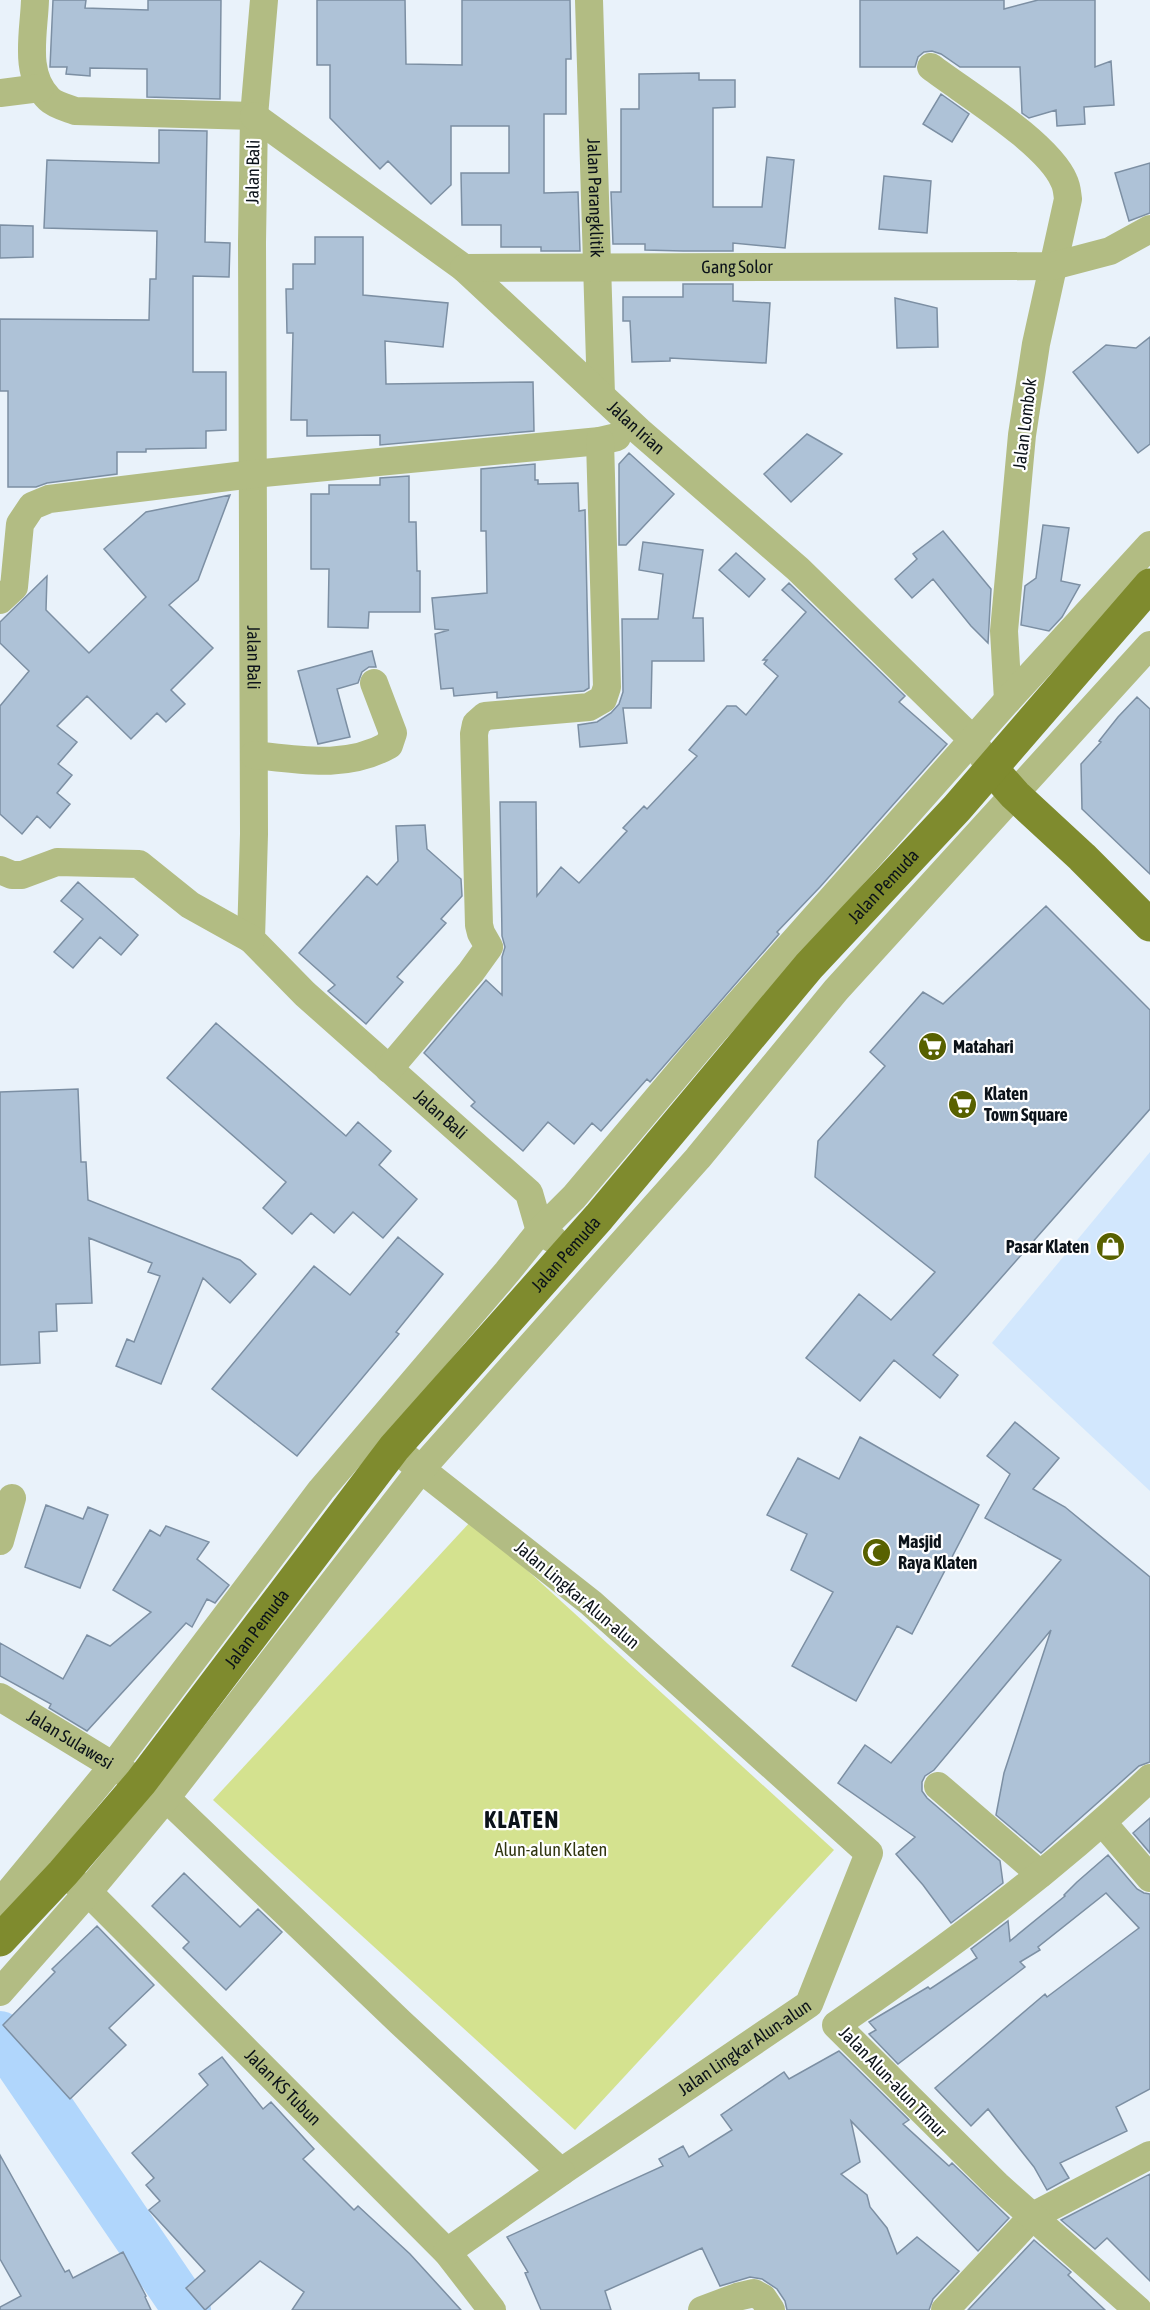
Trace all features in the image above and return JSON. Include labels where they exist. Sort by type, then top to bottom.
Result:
[{"type":"main road","name":"Jalan Pemuda","points":[[0,1940],[76,1882],[140,1782],[394,1448],[599,1217],[809,966],[992,769],[1147,569]]},
{"type":"main road","points":[[992,769],[1015,795],[1082,857],[1150,925]]},
{"type":"street","points":[[35,0],[32,69],[40,88],[51,101],[75,111],[254,116]]},
{"type":"street","name":"Jalan Bali","points":[[264,0],[254,116],[252,242],[254,834],[251,939],[305,994],[529,1193]]},
{"type":"street","name":"Jalan Parangklitik","points":[[589,0],[595,268],[601,395]]},
{"type":"street","name":"Jalan Lombok","points":[[931,68],[1013,127],[1046,157],[1064,180],[1068,199],[1047,266],[1022,435],[1004,631],[1008,700]]},
{"type":"street","points":[[0,93],[40,88]]},
{"type":"street","name":"Jalan Irian","points":[[254,116],[464,268],[639,431],[798,569],[974,741],[992,769]]},
{"type":"street","name":"Gang Solor","points":[[464,268],[1047,266],[1110,251],[1150,229]]},
{"type":"street","points":[[0,600],[14,586],[20,524],[32,506],[49,500],[253,474],[600,441],[639,431]]},
{"type":"street","points":[[389,1070],[471,972],[489,947],[479,925],[474,734],[476,724],[485,716],[589,707],[603,699],[607,687],[600,441]]},
{"type":"street","points":[[140,1782],[321,1490],[540,1231],[574,1197],[710,1037],[1008,700],[1147,569]]},
{"type":"street","points":[[0,1904],[140,1782],[690,1167],[836,990],[1150,645]]},
{"type":"street","points":[[254,755],[316,762],[338,761],[377,751],[390,745],[393,733],[374,683]]},
{"type":"street","points":[[0,870],[12,875],[22,875],[57,862],[140,864],[190,905],[251,939]]},
{"type":"street","points":[[570,1250],[540,1231],[529,1193],[574,1197],[599,1217]]},
{"type":"street","points":[[394,1448],[422,1468]]},
{"type":"street","name":"Jalan Lingkar Alun-alun","points":[[422,1468],[591,1603],[868,1852],[809,2004],[447,2252]]},
{"type":"street","points":[[0,1541],[12,1498]]},
{"type":"street","name":"Jalan Sulawesi","points":[[0,1697],[140,1782]]},
{"type":"street","name":"Jalan Alun-alun Timur","points":[[1138,2310],[941,2132],[836,2025],[958,1940],[1103,1823],[1150,1778]]},
{"type":"street","points":[[140,1782],[561,2172]]},
{"type":"street","points":[[938,1786],[1040,1874]]},
{"type":"street","points":[[1103,1823],[1150,1878]]},
{"type":"street","points":[[0,1992],[76,1882]]},
{"type":"street","name":"Jalan KS Tubun","points":[[76,1882],[447,2252],[492,2310]]},
{"type":"street","points":[[809,2004],[836,2025]]},
{"type":"street","points":[[945,2310],[1032,2216],[1150,2155]]},
{"type":"street","points":[[702,2310],[754,2293],[763,2298],[771,2310]]},
{"type":"shaded area","name":"Pasar Klaten","points":[[1150,1152],[1150,1491],[992,1343]]},
{"type":"green space","name":"Alun-alun Klaten","points":[[472,1520],[834,1850],[575,2130],[213,1800]]},
{"type":"building","points":[[53,0],[86,0],[85,8],[148,10],[148,0],[221,0],[220,99],[147,97],[147,69],[90,68],[90,76],[66,74],[67,67],[50,67]]},
{"type":"building","points":[[317,0],[405,0],[406,64],[462,65],[462,0],[570,0],[571,59],[566,59],[566,114],[544,114],[544,193],[578,192],[580,251],[541,251],[541,247],[501,247],[501,225],[462,225],[461,173],[509,173],[509,126],[451,126],[451,185],[431,204],[388,161],[380,169],[330,118],[330,65],[317,65]]},
{"type":"building","points":[[860,0],[1004,0],[1004,9],[1038,0],[1095,0],[1095,67],[1111,61],[1114,105],[1084,107],[1085,124],[1057,126],[1056,110],[1029,118],[1022,113],[1020,67],[960,67],[941,54],[932,51],[924,52],[918,57],[915,67],[860,67]]},
{"type":"building","points":[[699,73],[699,80],[735,80],[735,107],[713,108],[713,207],[762,207],[767,157],[794,160],[785,248],[733,243],[733,251],[683,251],[645,250],[645,244],[613,244],[611,192],[621,192],[621,109],[639,109],[639,74]]},
{"type":"building","points":[[941,94],[969,114],[952,142],[923,124]]},
{"type":"building","points":[[159,130],[207,131],[205,242],[230,243],[229,277],[193,276],[193,372],[226,372],[226,430],[206,431],[206,448],[117,452],[117,474],[47,483],[36,487],[8,487],[8,391],[0,391],[0,319],[149,320],[150,279],[156,279],[157,231],[44,228],[47,160],[159,163]]},
{"type":"building","points":[[1150,163],[1150,213],[1129,221],[1115,173]]},
{"type":"building","points":[[884,176],[931,181],[927,233],[879,229]]},
{"type":"building","points":[[0,225],[33,226],[33,257],[0,258]]},
{"type":"building","points":[[315,237],[363,237],[363,295],[448,303],[443,347],[385,341],[386,384],[533,382],[534,431],[380,445],[380,435],[307,436],[307,420],[291,420],[293,333],[287,333],[286,289],[293,289],[293,264],[315,264]]},
{"type":"building","points":[[683,284],[733,284],[733,301],[770,303],[766,363],[670,358],[670,361],[632,362],[630,321],[623,321],[623,297],[683,297]]},
{"type":"building","points":[[895,298],[937,308],[938,347],[897,348]]},
{"type":"building","points":[[1150,337],[1150,444],[1138,453],[1073,372],[1106,345],[1136,348]]},
{"type":"building","points":[[807,434],[842,454],[791,502],[764,474]]},
{"type":"building","points":[[629,453],[674,494],[626,545],[619,545],[619,464]]},
{"type":"building","points":[[535,464],[535,480],[538,480],[538,484],[578,483],[579,511],[585,510],[589,688],[584,691],[497,698],[497,692],[454,696],[453,688],[441,689],[435,634],[449,630],[435,629],[432,598],[487,593],[486,531],[481,531],[481,469]]},
{"type":"building","points":[[409,476],[409,522],[416,522],[417,571],[420,571],[420,612],[369,612],[368,628],[328,627],[329,569],[311,569],[311,494],[329,494],[329,485],[380,485],[380,478]]},
{"type":"building","points":[[230,495],[198,580],[169,605],[213,648],[171,690],[185,704],[166,722],[157,713],[131,739],[87,696],[57,726],[77,742],[58,764],[72,775],[57,793],[70,804],[50,828],[37,816],[22,834],[0,814],[0,706],[29,671],[0,643],[0,622],[47,576],[46,610],[89,653],[146,597],[104,549],[146,512]]},
{"type":"building","points":[[1043,525],[1069,528],[1061,581],[1080,585],[1062,617],[1049,631],[1021,625],[1025,586],[1036,578]]},
{"type":"building","points":[[943,531],[991,589],[988,643],[971,626],[933,579],[912,598],[895,579],[917,559],[913,554]]},
{"type":"building","points":[[643,542],[703,550],[693,618],[703,618],[704,661],[652,661],[651,708],[623,708],[627,743],[580,747],[578,725],[597,722],[611,713],[619,704],[623,692],[622,619],[658,619],[663,574],[639,570]]},
{"type":"building","points":[[736,553],[765,579],[749,597],[719,570]]},
{"type":"building","points":[[789,583],[905,696],[899,702],[947,744],[777,932],[779,934],[650,1082],[647,1079],[601,1131],[592,1123],[574,1144],[548,1122],[523,1151],[471,1106],[475,1102],[424,1053],[486,980],[502,995],[502,957],[505,947],[502,936],[500,802],[536,802],[537,896],[561,867],[579,883],[627,831],[623,828],[644,806],[647,809],[697,756],[689,750],[727,706],[736,706],[746,715],[778,676],[764,664],[767,660],[763,660],[806,612],[782,590]]},
{"type":"building","points":[[372,651],[376,667],[369,667],[362,672],[358,683],[337,689],[350,737],[318,744],[298,671]]},
{"type":"building","points":[[1137,697],[1150,709],[1150,874],[1082,809],[1081,764]]},
{"type":"building","points":[[425,825],[427,849],[461,879],[462,896],[441,919],[446,923],[397,977],[403,982],[366,1024],[328,991],[335,985],[299,953],[367,876],[377,885],[398,861],[396,826]]},
{"type":"building","points":[[78,882],[138,935],[121,955],[100,937],[73,968],[54,952],[83,919],[61,901]]},
{"type":"building","name":"Klaten Town Square","points":[[1046,906],[1150,1010],[1150,1109],[933,1355],[958,1375],[940,1398],[894,1360],[860,1401],[806,1358],[859,1294],[891,1320],[935,1272],[815,1177],[818,1141],[885,1066],[870,1052],[923,992],[943,1004]]},
{"type":"building","points":[[216,1023],[346,1136],[358,1122],[391,1151],[379,1165],[417,1199],[383,1238],[353,1212],[334,1233],[311,1213],[292,1234],[263,1208],[286,1182],[167,1078]]},
{"type":"building","points":[[78,1089],[81,1162],[86,1162],[88,1200],[240,1260],[256,1274],[230,1303],[203,1278],[161,1384],[116,1366],[127,1339],[134,1342],[160,1276],[148,1272],[152,1263],[89,1238],[92,1303],[56,1304],[57,1331],[39,1332],[40,1363],[0,1365],[0,1092]]},
{"type":"building","points":[[398,1237],[443,1274],[396,1332],[399,1334],[297,1456],[212,1389],[314,1266],[350,1295]]},
{"type":"building","points":[[1015,1422],[1059,1458],[1033,1489],[1065,1507],[1150,1577],[1150,1762],[1139,1766],[1041,1853],[996,1815],[1004,1773],[1051,1630],[922,1782],[922,1791],[927,1798],[1000,1861],[1003,1883],[951,1923],[896,1854],[915,1837],[838,1783],[865,1745],[891,1763],[1061,1560],[985,1518],[1010,1474],[987,1456]]},
{"type":"building","name":"Masjid Raya Klaten","points":[[860,1437],[979,1505],[912,1634],[897,1626],[856,1701],[792,1666],[833,1592],[791,1570],[807,1534],[767,1515],[798,1458],[839,1479]]},
{"type":"building","points":[[46,1505],[83,1519],[88,1507],[108,1515],[80,1588],[25,1567]]},
{"type":"building","points":[[166,1526],[209,1542],[197,1559],[229,1585],[215,1603],[207,1599],[192,1627],[186,1623],[87,1731],[49,1708],[51,1704],[0,1676],[0,1643],[63,1679],[87,1635],[110,1646],[151,1612],[113,1590],[150,1530],[160,1536]]},
{"type":"building","points":[[1150,1818],[1150,1853],[1133,1833]]},
{"type":"building","points":[[1108,1855],[1137,1889],[1150,1894],[1150,2089],[1116,2107],[1127,2131],[1060,2163],[1069,2178],[1047,2190],[1034,2167],[988,2109],[971,2126],[935,2088],[1045,1994],[1047,1997],[1139,1928],[1106,1893],[1038,1947],[1040,1950],[1020,1962],[1025,1967],[898,2064],[869,2034],[876,2030],[869,2022],[928,1987],[930,1989],[977,1958],[971,1949],[1008,1921],[1010,1941],[1065,1896],[1077,1882]]},
{"type":"building","points":[[184,1873],[240,1927],[258,1909],[282,1932],[226,1990],[183,1948],[189,1942],[152,1906]]},
{"type":"building","points":[[97,1926],[154,1985],[109,2028],[126,2045],[70,2099],[3,2025],[55,1972],[52,1969]]},
{"type":"building","points":[[839,2051],[909,2120],[903,2124],[949,2166],[952,2163],[1009,2218],[978,2251],[851,2121],[860,2162],[841,2174],[867,2195],[870,2207],[887,2228],[897,2254],[917,2237],[959,2271],[933,2299],[929,2310],[787,2310],[785,2301],[777,2289],[762,2279],[750,2277],[720,2286],[702,2248],[605,2291],[611,2310],[541,2310],[525,2273],[528,2272],[507,2237],[663,2166],[659,2159],[683,2146],[689,2157],[732,2130],[721,2115],[784,2072],[789,2079]]},
{"type":"building","points":[[222,2057],[263,2109],[271,2102],[314,2149],[303,2159],[354,2210],[358,2206],[410,2254],[461,2310],[292,2310],[304,2292],[260,2261],[205,2310],[186,2288],[205,2271],[149,2210],[160,2201],[146,2185],[154,2178],[132,2153],[208,2085],[199,2074]]},
{"type":"building","points":[[0,2155],[65,2272],[69,2270],[73,2278],[123,2252],[151,2310],[0,2310],[0,2307],[21,2296],[0,2259]]},
{"type":"building","points":[[1150,2174],[1150,2281],[1107,2238],[1095,2249],[1061,2220]]},
{"type":"building","points":[[1034,2240],[1071,2272],[1068,2275],[1105,2310],[968,2310]]},
{"type":"waterway","points":[[0,2035],[187,2310]]},
{"type":"place","name":"Matahari","points":[[932,1047]]},
{"type":"place","name":"Klaten Town Square","points":[[963,1104]]},
{"type":"place","name":"Pasar Klaten","points":[[1110,1247]]},
{"type":"place","name":"Masjid Raya Klaten","points":[[877,1552]]},
{"type":"district","name":"KLATEN","points":[[522,1820]]}]
